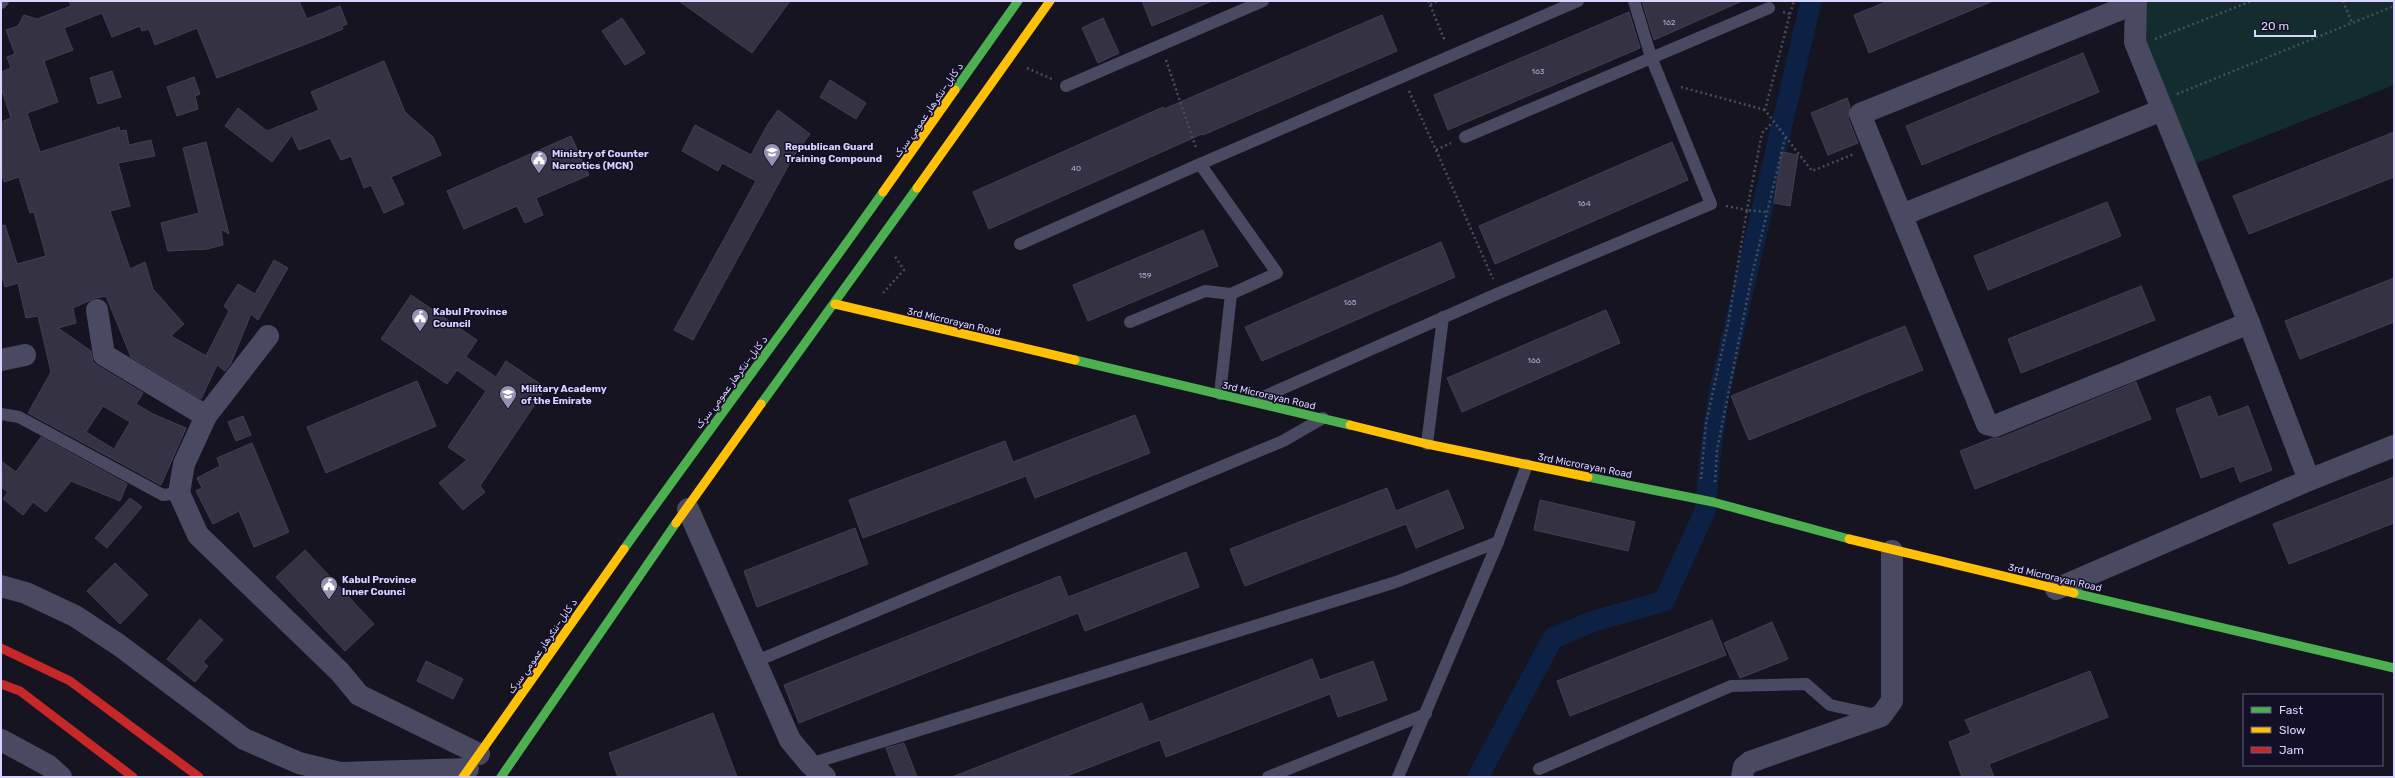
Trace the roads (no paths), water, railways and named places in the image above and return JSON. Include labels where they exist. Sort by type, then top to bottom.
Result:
[{"type":"main road","name":"د کابل–ننګرهار عمومي سړک","points":[[470,767],[723,410],[809,296],[1018,1]]},
{"type":"main road","points":[[501,777],[642,570],[688,509],[788,366],[836,304],[1050,1]]},
{"type":"main road","name":"3rd Microrayan Road","points":[[836,304],[1253,401],[1427,444],[1713,502],[1892,551],[2394,668]]},
{"type":"main road","points":[[1,648],[70,681],[199,777]]},
{"type":"main road","points":[[1,684],[20,692],[132,777]]},
{"type":"street","points":[[2249,323],[1995,426],[1987,424],[1860,114],[2136,2],[2135,42],[2167,103],[2309,480]]},
{"type":"street","points":[[1902,215],[2167,103]]},
{"type":"street","points":[[97,310],[104,355],[206,416]]},
{"type":"street","points":[[268,336],[206,416],[184,464],[180,493],[198,536],[340,672],[359,695],[470,767]]},
{"type":"street","points":[[1,360],[25,355]]},
{"type":"street","points":[[2056,589],[2309,480],[2394,446]]},
{"type":"street","points":[[688,509],[754,662],[790,740],[817,770]]},
{"type":"street","points":[[1742,777],[1744,767],[1750,762],[1881,716],[1892,701],[1892,551]]},
{"type":"street","points":[[1,586],[26,593],[75,616],[119,645],[244,739],[299,763],[340,774],[470,767]]},
{"type":"street","points":[[1,740],[49,766],[62,777]]},
{"type":"lane","points":[[1066,86],[1160,44],[1263,1]]},
{"type":"lane","points":[[1020,244],[1200,164],[1403,78],[1578,1]]},
{"type":"lane","points":[[1253,401],[1499,292],[1711,204],[1651,57],[1634,1]]},
{"type":"lane","points":[[1464,137],[1769,8]]},
{"type":"lane","points":[[1130,322],[1205,291],[1231,294],[1277,273],[1200,164]]},
{"type":"lane","points":[[1220,394],[1231,294]]},
{"type":"lane","points":[[1427,444],[1444,317]]},
{"type":"lane","points":[[1,414],[19,418],[163,495],[180,493]]},
{"type":"lane","points":[[754,662],[1283,441],[1322,418]]},
{"type":"lane","points":[[1398,777],[1498,542],[1527,465]]},
{"type":"lane","points":[[817,770],[1396,582],[1498,542]]},
{"type":"lane","points":[[1539,769],[1731,686],[1806,684],[1830,705],[1881,716]]},
{"type":"lane","points":[[1268,777],[1426,714]]},
{"type":"waterway","points":[[1478,777],[1553,638],[1594,621],[1664,601],[1705,511],[1710,457],[1719,393],[1811,1]]},
{"type":"place","name":"Republican Guard Training Compound","points":[[772,167]]},
{"type":"place","name":"Ministry of Counter Narcotics (MCN)","points":[[539,174]]},
{"type":"place","name":"Kabul Province Council","points":[[420,332]]},
{"type":"place","name":"Military Academy of the Emirate","points":[[508,409]]},
{"type":"place","name":"Kabul Province Inner Counci","points":[[329,600]]}]
